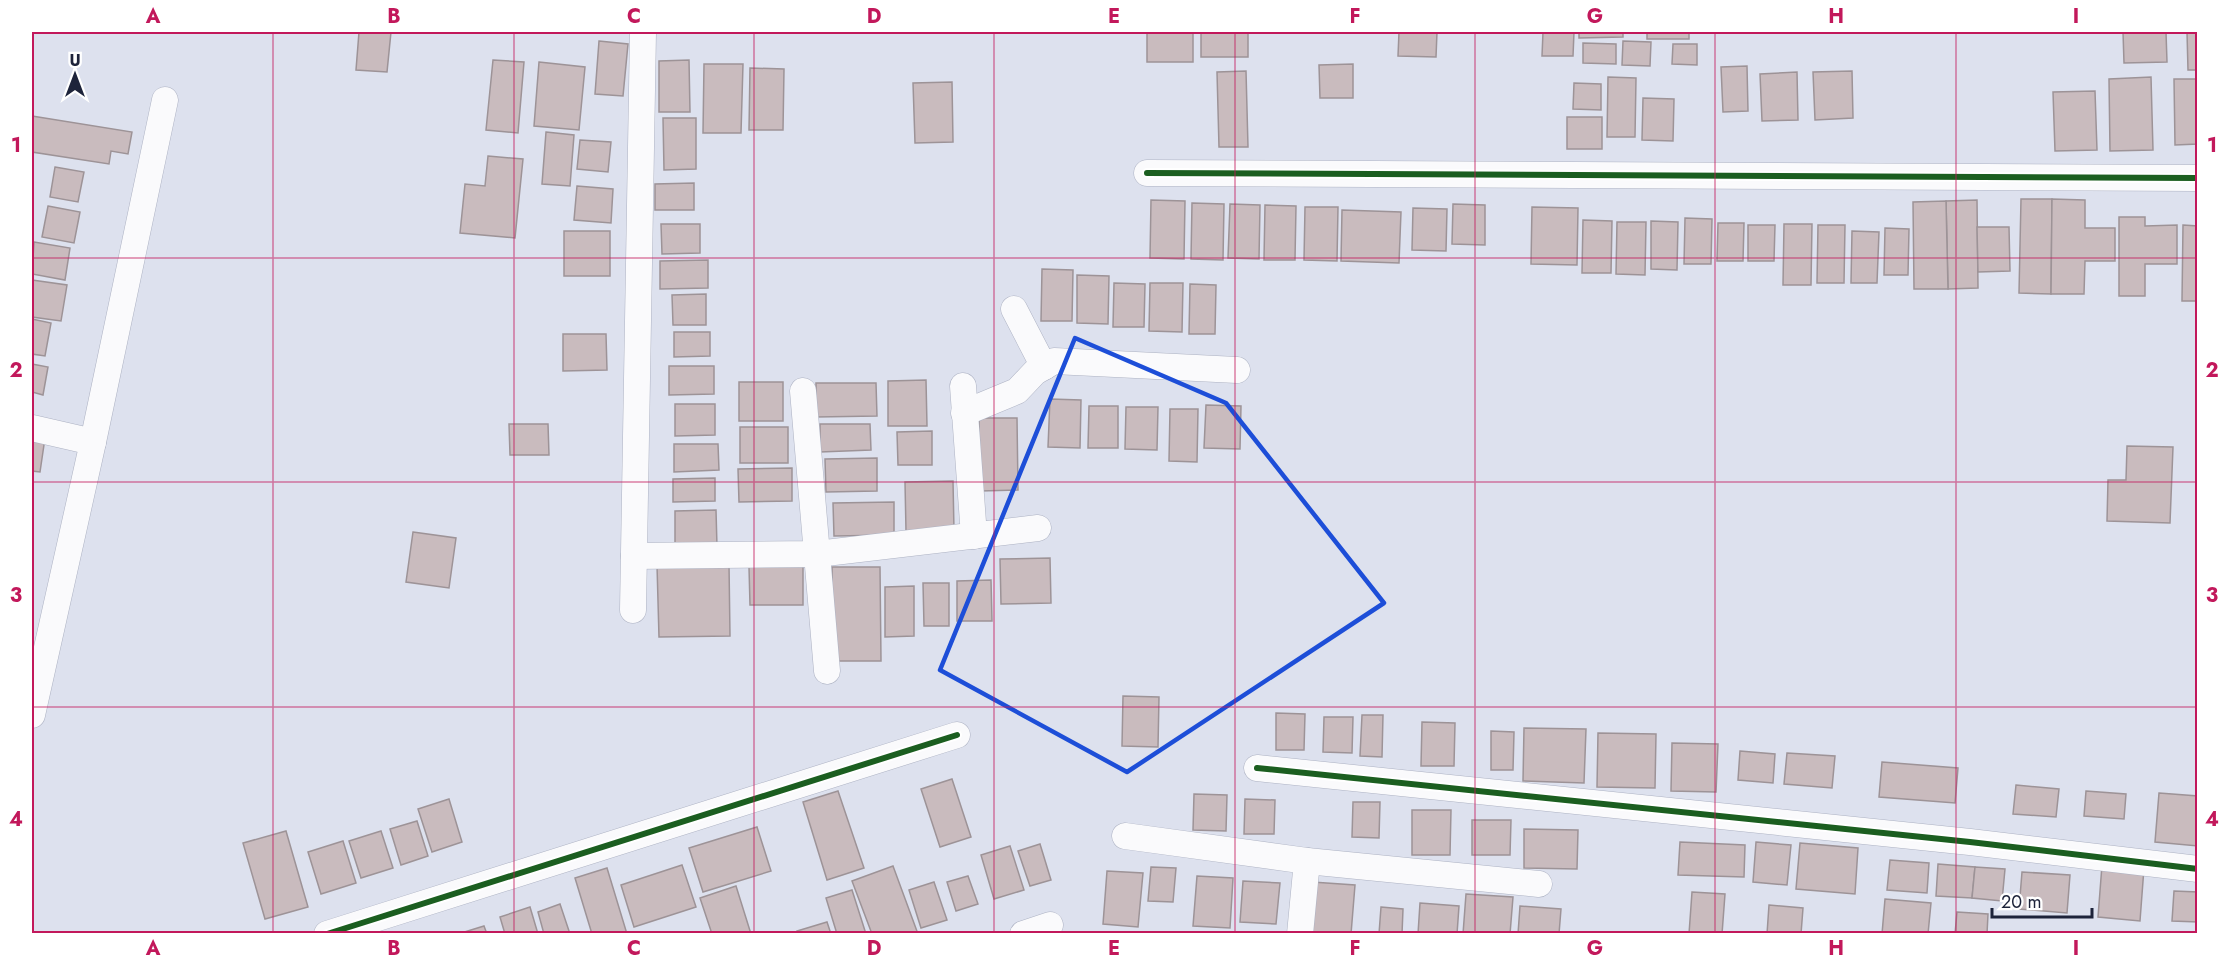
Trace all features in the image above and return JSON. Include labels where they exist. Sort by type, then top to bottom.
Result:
[{"type":"street","points":[[633,610],[643,32]]},
{"type":"street","points":[[32,715],[93,442],[165,100]]},
{"type":"street","points":[[1147,173],[2198,178]]},
{"type":"street","points":[[1014,309],[1044,367]]},
{"type":"street","points":[[964,413],[1017,391],[1035,372],[1054,361],[1237,370]]},
{"type":"street","points":[[963,386],[974,536]]},
{"type":"street","points":[[803,391],[827,671]]},
{"type":"street","points":[[32,428],[93,442]]},
{"type":"street","points":[[634,556],[817,554],[1038,528]]},
{"type":"street","points":[[327,933],[957,735]]},
{"type":"street","points":[[1257,768],[1970,842],[2198,869]]},
{"type":"street","points":[[1125,836],[1307,861],[1539,884]]},
{"type":"street","points":[[1300,933],[1307,861]]},
{"type":"street","points":[[1023,933],[1050,925]]},
{"type":"highlighted area","points":[[1075,338],[1226,403],[1384,603],[1127,772],[940,670]]},
{"type":"building","points":[[359,32],[391,32],[387,72],[356,70]]},
{"type":"building","points":[[1147,32],[1193,32],[1193,62],[1147,62]]},
{"type":"building","points":[[1201,32],[1248,32],[1248,57],[1201,57]]},
{"type":"building","points":[[1399,32],[1437,32],[1436,57],[1398,56]]},
{"type":"building","points":[[1543,32],[1574,32],[1573,56],[1542,56]]},
{"type":"building","points":[[1579,32],[1623,32],[1623,37],[1579,38]]},
{"type":"building","points":[[1647,32],[1689,32],[1689,39],[1647,39]]},
{"type":"building","points":[[2123,32],[2166,32],[2167,62],[2124,63]]},
{"type":"building","points":[[2187,32],[2198,32],[2198,70],[2188,70]]},
{"type":"building","points":[[599,41],[628,44],[623,96],[595,94]]},
{"type":"building","points":[[1623,41],[1651,42],[1650,66],[1622,65]]},
{"type":"building","points":[[1583,43],[1616,44],[1616,64],[1583,63]]},
{"type":"building","points":[[1673,44],[1697,44],[1697,65],[1672,64]]},
{"type":"building","points":[[493,60],[524,62],[518,133],[486,130]]},
{"type":"building","points":[[689,60],[690,112],[659,112],[659,61]]},
{"type":"building","points":[[539,62],[585,67],[579,130],[534,126]]},
{"type":"building","points":[[704,64],[743,64],[741,133],[703,133]]},
{"type":"building","points":[[1353,64],[1353,98],[1320,98],[1319,65]]},
{"type":"building","points":[[1747,66],[1748,111],[1723,112],[1721,67]]},
{"type":"building","points":[[750,68],[784,69],[783,130],[749,130]]},
{"type":"building","points":[[1246,71],[1248,147],[1219,147],[1217,72]]},
{"type":"building","points":[[1852,71],[1853,118],[1815,120],[1813,72]]},
{"type":"building","points":[[1797,72],[1798,120],[1762,121],[1760,74]]},
{"type":"building","points":[[1608,77],[1636,78],[1635,137],[1607,137]]},
{"type":"building","points":[[2151,77],[2153,150],[2110,151],[2109,79]]},
{"type":"building","points":[[2174,79],[2198,79],[2198,144],[2175,145]]},
{"type":"building","points":[[952,82],[953,142],[915,143],[913,83]]},
{"type":"building","points":[[1574,83],[1601,84],[1601,110],[1573,109]]},
{"type":"building","points":[[2095,91],[2097,150],[2055,151],[2053,92]]},
{"type":"building","points":[[1643,98],[1674,99],[1673,141],[1642,140]]},
{"type":"building","points":[[32,116],[132,132],[128,154],[111,151],[109,164],[32,152]]},
{"type":"building","points":[[1567,117],[1602,117],[1602,149],[1567,149]]},
{"type":"building","points":[[663,118],[696,118],[696,169],[664,170]]},
{"type":"building","points":[[546,132],[574,135],[570,186],[542,184]]},
{"type":"building","points":[[580,140],[611,142],[608,172],[577,169]]},
{"type":"building","points":[[488,156],[523,159],[515,238],[460,233],[465,184],[485,186]]},
{"type":"building","points":[[55,167],[84,172],[78,202],[50,197]]},
{"type":"building","points":[[694,183],[694,210],[655,210],[655,184]]},
{"type":"building","points":[[577,186],[613,189],[611,223],[574,220]]},
{"type":"building","points":[[2021,199],[2052,199],[2051,294],[2019,293]]},
{"type":"building","points":[[2052,199],[2085,200],[2085,228],[2115,228],[2115,261],[2085,261],[2084,294],[2051,294]]},
{"type":"building","points":[[1151,200],[1185,201],[1184,259],[1150,258]]},
{"type":"building","points":[[1977,200],[1978,288],[1948,289],[1946,201]]},
{"type":"building","points":[[1946,201],[1948,289],[1914,289],[1913,202]]},
{"type":"building","points":[[1192,203],[1224,204],[1223,260],[1191,259]]},
{"type":"building","points":[[1230,204],[1260,205],[1259,259],[1228,258]]},
{"type":"building","points":[[1453,204],[1485,205],[1485,245],[1452,244]]},
{"type":"building","points":[[1265,205],[1296,206],[1295,260],[1264,260]]},
{"type":"building","points":[[48,206],[80,212],[74,243],[42,237]]},
{"type":"building","points":[[1305,207],[1338,207],[1337,261],[1304,260]]},
{"type":"building","points":[[1532,207],[1578,208],[1577,265],[1531,264]]},
{"type":"building","points":[[1413,208],[1447,209],[1446,251],[1412,250]]},
{"type":"building","points":[[1342,210],[1401,212],[1399,263],[1341,261]]},
{"type":"building","points":[[2119,217],[2145,217],[2145,226],[2177,225],[2177,264],[2145,264],[2145,296],[2119,296]]},
{"type":"building","points":[[1685,218],[1712,219],[1711,264],[1684,264]]},
{"type":"building","points":[[1583,220],[1612,221],[1611,273],[1582,273]]},
{"type":"building","points":[[1651,221],[1678,222],[1677,270],[1651,269]]},
{"type":"building","points":[[1617,222],[1646,222],[1645,275],[1616,274]]},
{"type":"building","points":[[1718,223],[1744,223],[1743,261],[1717,261]]},
{"type":"building","points":[[661,224],[700,224],[700,253],[662,254]]},
{"type":"building","points":[[1784,224],[1812,224],[1811,285],[1783,285]]},
{"type":"building","points":[[1748,225],[1775,225],[1774,261],[1748,261]]},
{"type":"building","points":[[1818,225],[1845,225],[1844,283],[1817,283]]},
{"type":"building","points":[[2183,225],[2198,226],[2198,301],[2182,301]]},
{"type":"building","points":[[1977,227],[2009,227],[2010,271],[1978,272]]},
{"type":"building","points":[[1885,228],[1909,229],[1908,275],[1884,275]]},
{"type":"building","points":[[564,231],[610,231],[610,276],[564,276]]},
{"type":"building","points":[[1852,231],[1879,232],[1877,283],[1851,283]]},
{"type":"building","points":[[34,242],[70,248],[65,280],[32,274]]},
{"type":"building","points":[[708,260],[708,288],[660,289],[660,261]]},
{"type":"building","points":[[1042,269],[1073,270],[1072,321],[1041,321]]},
{"type":"building","points":[[1077,275],[1109,276],[1108,324],[1077,323]]},
{"type":"building","points":[[32,280],[67,285],[61,321],[32,317]]},
{"type":"building","points":[[1114,283],[1145,284],[1144,327],[1113,327]]},
{"type":"building","points":[[1150,283],[1183,283],[1182,332],[1149,331]]},
{"type":"building","points":[[1190,284],[1216,285],[1215,334],[1189,334]]},
{"type":"building","points":[[706,294],[706,325],[673,325],[672,295]]},
{"type":"building","points":[[32,319],[51,323],[45,356],[32,354]]},
{"type":"building","points":[[674,332],[710,332],[710,356],[674,357]]},
{"type":"building","points":[[563,334],[606,334],[607,370],[563,371]]},
{"type":"building","points":[[32,364],[48,367],[43,395],[32,392]]},
{"type":"building","points":[[669,366],[714,366],[714,394],[669,395]]},
{"type":"building","points":[[926,380],[927,426],[888,426],[888,381]]},
{"type":"building","points":[[739,382],[783,382],[783,421],[739,421]]},
{"type":"building","points":[[816,383],[876,383],[877,416],[816,417]]},
{"type":"building","points":[[1050,399],[1081,400],[1080,448],[1048,447]]},
{"type":"building","points":[[675,404],[715,404],[715,435],[675,436]]},
{"type":"building","points":[[1206,405],[1241,406],[1240,449],[1204,448]]},
{"type":"building","points":[[1089,406],[1118,406],[1118,448],[1088,448]]},
{"type":"building","points":[[1126,407],[1158,407],[1157,450],[1125,449]]},
{"type":"building","points":[[1170,409],[1198,409],[1197,462],[1169,461]]},
{"type":"building","points":[[979,418],[1017,418],[1018,490],[980,491]]},
{"type":"building","points":[[509,424],[548,424],[549,455],[510,455]]},
{"type":"building","points":[[820,424],[870,424],[871,450],[820,452]]},
{"type":"building","points":[[740,427],[788,427],[788,463],[740,463]]},
{"type":"building","points":[[932,431],[932,465],[898,465],[897,432]]},
{"type":"building","points":[[32,436],[45,438],[40,472],[32,471]]},
{"type":"building","points":[[674,444],[718,444],[719,470],[674,472]]},
{"type":"building","points":[[2127,446],[2173,447],[2170,523],[2107,521],[2108,480],[2126,480]]},
{"type":"building","points":[[877,458],[877,491],[826,492],[825,459]]},
{"type":"building","points":[[792,468],[792,501],[739,502],[738,469]]},
{"type":"building","points":[[715,478],[715,501],[673,502],[673,479]]},
{"type":"building","points":[[953,481],[954,531],[906,531],[905,482]]},
{"type":"building","points":[[894,502],[894,535],[834,536],[833,503]]},
{"type":"building","points":[[716,510],[717,547],[675,548],[675,511]]},
{"type":"building","points":[[413,532],[456,538],[449,588],[406,582]]},
{"type":"building","points":[[1050,558],[1051,603],[1001,604],[1000,559]]},
{"type":"building","points":[[729,564],[730,636],[659,637],[657,565]]},
{"type":"building","points":[[803,566],[803,605],[750,605],[749,567]]},
{"type":"building","points":[[832,567],[880,567],[881,661],[833,661]]},
{"type":"building","points":[[991,580],[992,621],[957,621],[957,581]]},
{"type":"building","points":[[923,583],[949,583],[949,626],[924,626]]},
{"type":"building","points":[[914,586],[914,636],[885,637],[885,587]]},
{"type":"building","points":[[1123,696],[1159,697],[1158,747],[1122,746]]},
{"type":"building","points":[[1276,713],[1305,714],[1304,750],[1276,750]]},
{"type":"building","points":[[1362,715],[1383,715],[1382,757],[1360,756]]},
{"type":"building","points":[[1324,717],[1353,717],[1352,753],[1323,752]]},
{"type":"building","points":[[1422,722],[1455,723],[1454,766],[1421,766]]},
{"type":"building","points":[[1524,728],[1586,729],[1584,783],[1523,781]]},
{"type":"building","points":[[1491,731],[1514,732],[1513,770],[1491,770]]},
{"type":"building","points":[[1598,733],[1656,734],[1655,788],[1597,787]]},
{"type":"building","points":[[1672,743],[1718,744],[1716,792],[1671,791]]},
{"type":"building","points":[[1740,751],[1775,754],[1773,783],[1738,780]]},
{"type":"building","points":[[1787,753],[1835,756],[1832,788],[1784,784]]},
{"type":"building","points":[[1882,762],[1958,768],[1955,803],[1879,797]]},
{"type":"building","points":[[952,779],[971,837],[940,847],[921,789]]},
{"type":"building","points":[[2016,785],[2059,789],[2056,817],[2013,814]]},
{"type":"building","points":[[838,791],[864,868],[827,880],[803,802]]},
{"type":"building","points":[[2086,791],[2126,794],[2124,819],[2084,816]]},
{"type":"building","points":[[2159,793],[2198,796],[2198,846],[2155,842]]},
{"type":"building","points":[[1194,794],[1227,795],[1226,831],[1193,830]]},
{"type":"building","points":[[449,799],[462,842],[432,852],[418,809]]},
{"type":"building","points":[[1245,799],[1275,800],[1274,834],[1244,834]]},
{"type":"building","points":[[1353,802],[1380,802],[1379,838],[1352,837]]},
{"type":"building","points":[[1412,810],[1451,810],[1450,855],[1412,855]]},
{"type":"building","points":[[1472,820],[1511,820],[1510,855],[1472,855]]},
{"type":"building","points":[[417,821],[428,856],[401,865],[390,829]]},
{"type":"building","points":[[757,827],[771,871],[703,892],[689,848]]},
{"type":"building","points":[[1524,829],[1578,830],[1577,869],[1524,868]]},
{"type":"building","points":[[286,831],[308,907],[265,919],[243,843]]},
{"type":"building","points":[[381,831],[393,868],[361,878],[349,841]]},
{"type":"building","points":[[343,841],[356,883],[321,894],[308,852]]},
{"type":"building","points":[[1680,842],[1745,845],[1744,877],[1678,875]]},
{"type":"building","points":[[1756,842],[1791,845],[1787,885],[1753,882]]},
{"type":"building","points":[[1800,843],[1858,848],[1855,894],[1796,889]]},
{"type":"building","points":[[1040,844],[1051,880],[1030,886],[1018,851]]},
{"type":"building","points":[[1010,846],[1024,890],[994,899],[981,855]]},
{"type":"building","points":[[1890,860],[1929,863],[1927,893],[1887,890]]},
{"type":"building","points":[[1938,864],[1975,867],[1972,898],[1936,896]]},
{"type":"building","points":[[682,865],[696,907],[634,927],[621,885]]},
{"type":"building","points":[[2102,865],[2144,868],[2140,921],[2098,917]]},
{"type":"building","points":[[893,866],[918,934],[872,934],[852,881]]},
{"type":"building","points":[[1151,867],[1176,868],[1173,902],[1148,901]]},
{"type":"building","points":[[1975,867],[2005,869],[2002,901],[1972,898]]},
{"type":"building","points":[[607,868],[627,934],[592,934],[575,878]]},
{"type":"building","points":[[1107,871],[1143,873],[1138,927],[1103,924]]},
{"type":"building","points":[[2022,872],[2070,875],[2067,913],[2019,909]]},
{"type":"building","points":[[968,876],[978,904],[956,911],[947,882]]},
{"type":"building","points":[[1197,876],[1233,878],[1230,928],[1193,926]]},
{"type":"building","points":[[1243,881],[1280,883],[1276,924],[1240,922]]},
{"type":"building","points":[[934,882],[947,920],[921,928],[909,890]]},
{"type":"building","points":[[1312,882],[1355,885],[1351,934],[1308,934]]},
{"type":"building","points":[[736,886],[751,934],[712,934],[700,898]]},
{"type":"building","points":[[852,890],[866,934],[837,934],[826,898]]},
{"type":"building","points":[[2174,891],[2198,892],[2198,922],[2172,921]]},
{"type":"building","points":[[1692,892],[1725,894],[1722,934],[1689,934]]},
{"type":"building","points":[[1466,894],[1513,897],[1510,934],[1463,934]]},
{"type":"building","points":[[1885,899],[1931,903],[1928,934],[1882,934]]},
{"type":"building","points":[[1420,903],[1459,906],[1457,934],[1418,934]]},
{"type":"building","points":[[560,904],[570,934],[544,934],[538,912]]},
{"type":"building","points":[[1769,905],[1803,908],[1801,934],[1767,934]]},
{"type":"building","points":[[1520,906],[1561,909],[1559,934],[1518,934]]},
{"type":"building","points":[[530,907],[538,934],[505,934],[500,917]]},
{"type":"building","points":[[1381,907],[1403,909],[1402,934],[1379,934]]},
{"type":"building","points":[[1957,912],[1988,914],[1987,934],[1955,934]]},
{"type":"building","points":[[827,922],[831,934],[798,934],[797,931]]},
{"type":"building","points":[[484,926],[487,934],[461,934],[461,933]]},
{"type":"cycle path","points":[[1147,173],[2198,178]]},
{"type":"cycle path","points":[[327,934],[957,735]]},
{"type":"cycle path","points":[[1257,768],[1970,842],[2198,869]]}]
